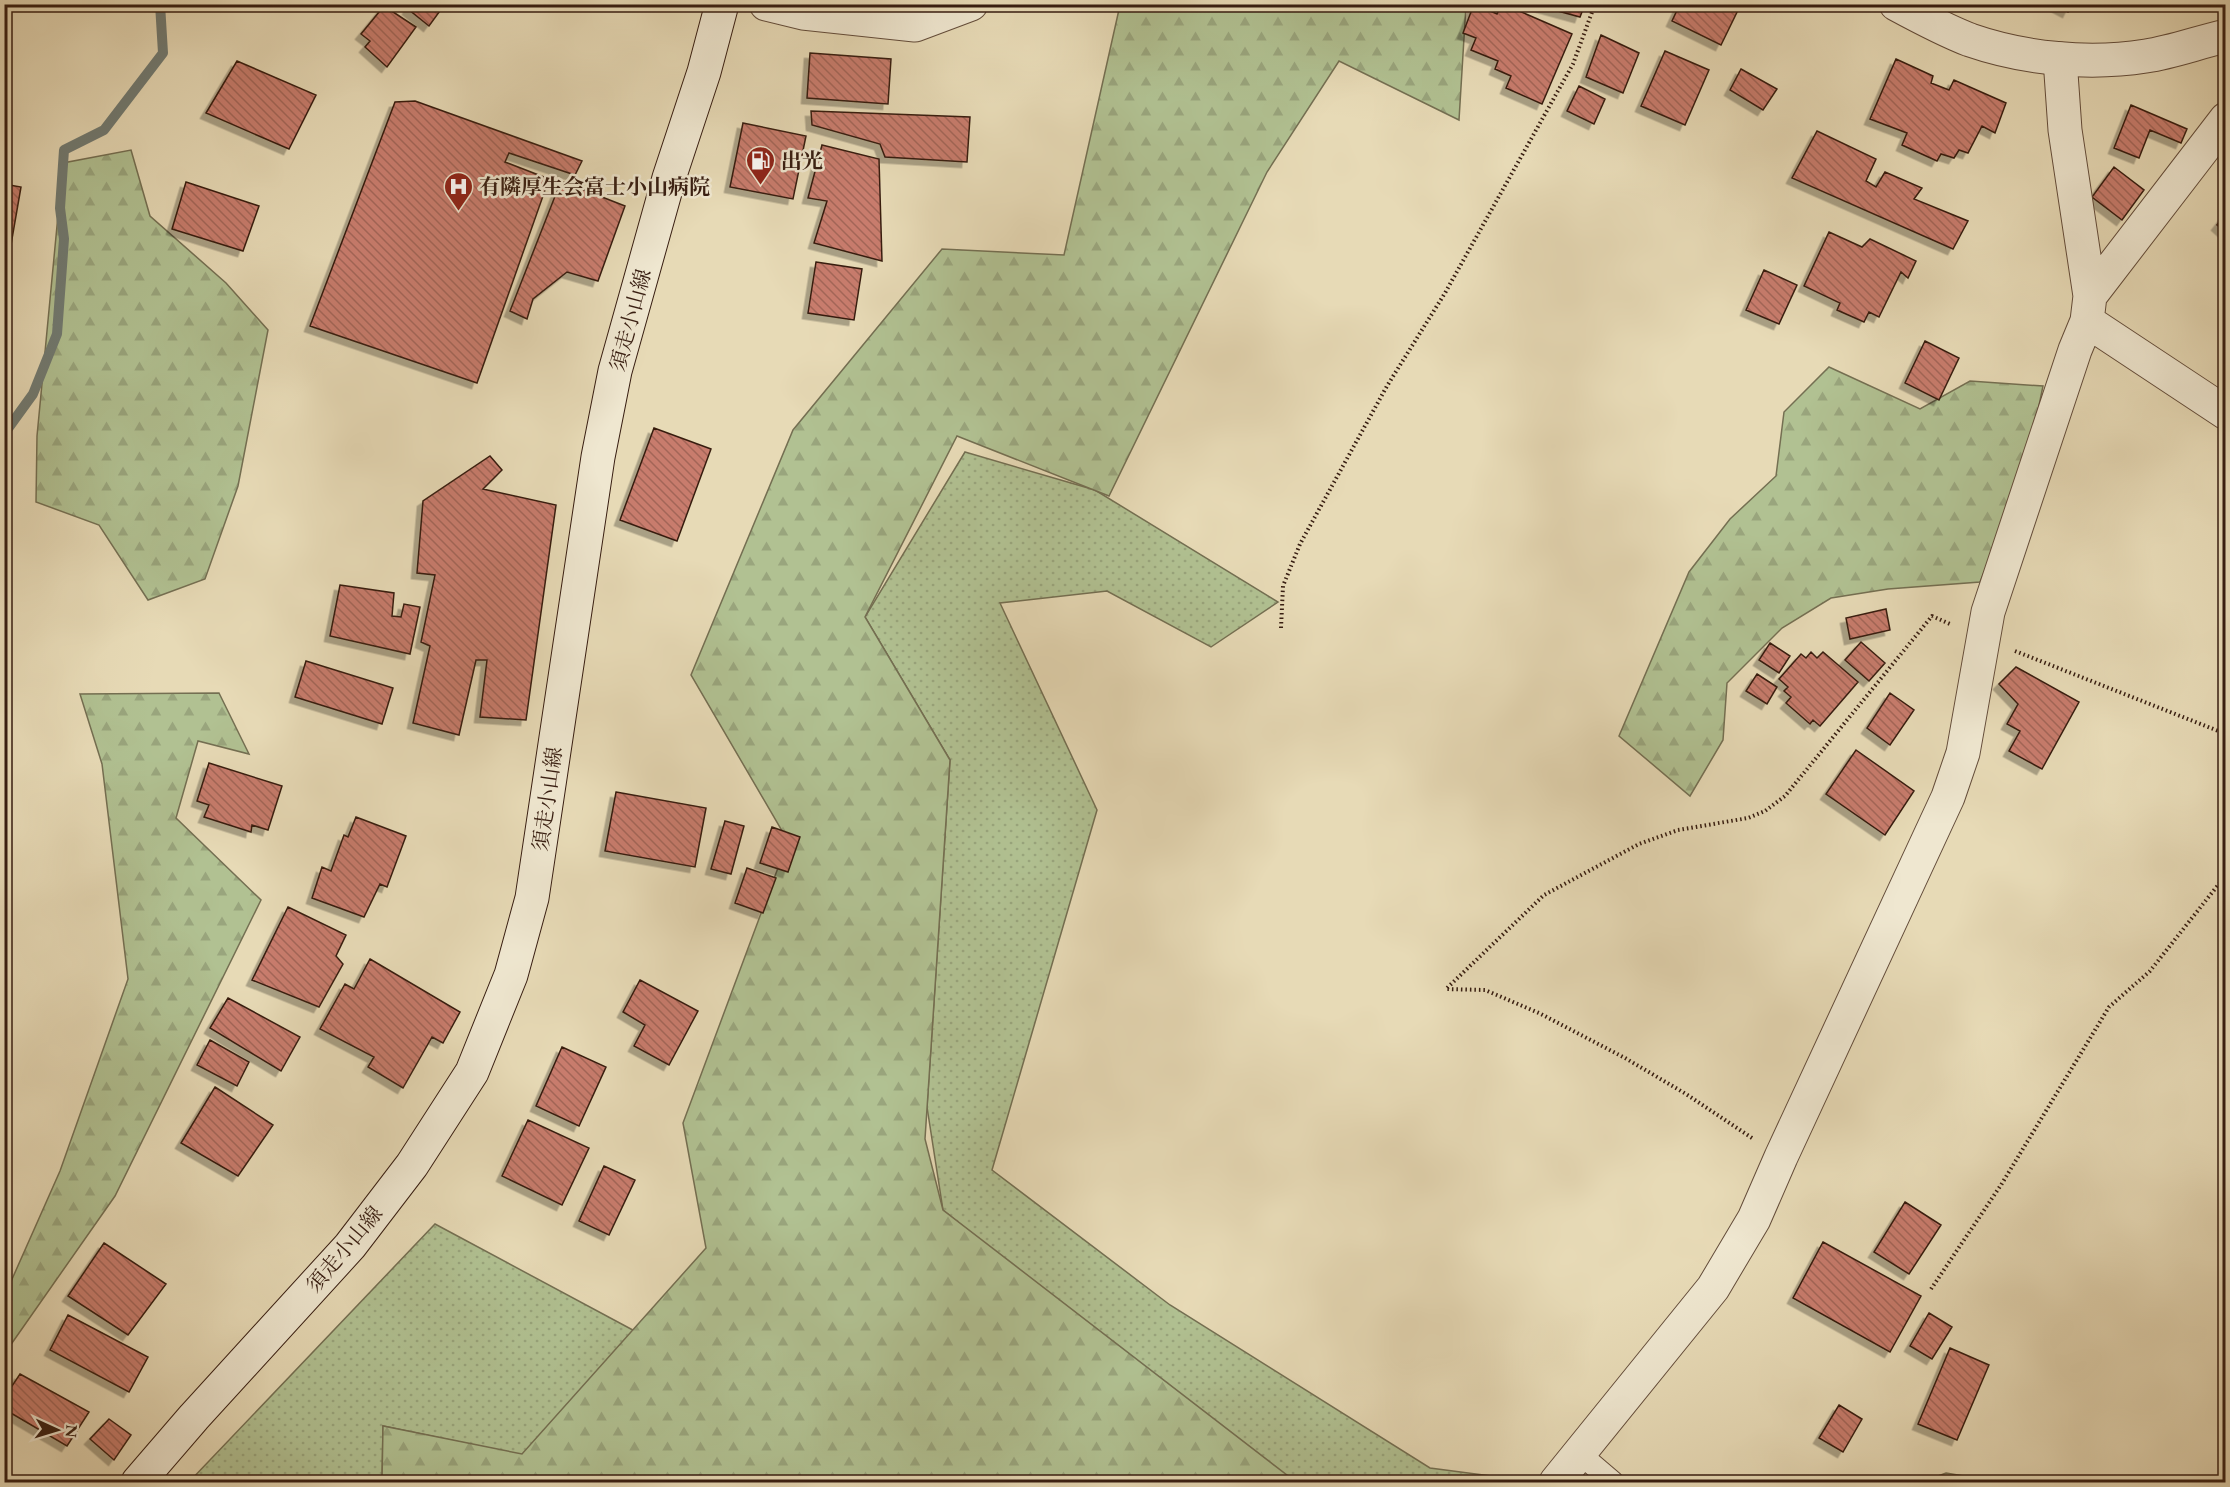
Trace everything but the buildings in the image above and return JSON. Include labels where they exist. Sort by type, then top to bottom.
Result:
[{"type":"street","name":"須走小山線","points":[[138,1482],[350,1246],[412,1165],[472,1072],[511,975],[532,898],[598,457],[615,370],[669,178],[704,72],[722,4]]},
{"type":"street","points":[[765,4],[803,13],[915,25],[971,4]]},
{"type":"street","points":[[1896,4],[1937,26],[1972,40],[1997,48],[2060,59],[2113,60],[2148,56],[2226,36]]},
{"type":"street","points":[[2060,59],[2065,130],[2088,309],[2226,413]]},
{"type":"street","points":[[1556,1482],[1713,1288],[1754,1219],[1780,1157],[1948,797],[1963,753],[1982,638],[1992,600],[2088,309],[2226,119]]},
{"type":"lane","points":[[1579,1453],[1613,1482]]},
{"type":"path","points":[[1281,628],[1283,586],[1300,544],[1387,386],[1445,293],[1574,64],[1595,4]]},
{"type":"path","points":[[1780,1157],[1686,1094],[1625,1058],[1539,1013],[1485,990],[1446,989],[1544,895],[1639,844],[1678,830],[1748,818],[1765,811],[1785,796],[1932,616],[2226,734]]},
{"type":"path","points":[[1931,1289],[2001,1185],[2109,1007],[2150,971],[2226,875]]},
{"type":"green space","points":[[1120,5],[1466,5],[1459,120],[1339,61],[1267,172],[1109,496],[957,436],[865,617],[950,760],[925,1139],[943,1210],[1296,1482],[382,1482],[383,1426],[522,1454],[706,1248],[683,1123],[788,841],[691,675],[793,430],[942,249],[1064,255]]},
{"type":"green space","points":[[131,150],[150,216],[226,283],[268,330],[238,486],[205,579],[148,600],[99,525],[36,502],[37,436],[63,163]]},
{"type":"green space","points":[[1829,367],[1920,409],[1970,381],[2043,386],[2025,474],[1980,582],[1888,589],[1831,598],[1782,628],[1727,683],[1723,740],[1690,796],[1619,736],[1689,572],[1730,519],[1776,476],[1784,412]]},
{"type":"green space","points":[[965,452],[1095,490],[1278,602],[1211,647],[1107,591],[1000,603],[1097,810],[992,1170],[1170,1305],[1430,1468],[1522,1480],[1520,1482],[1279,1482],[943,1210],[927,1107],[950,760],[865,617]]},
{"type":"green space","points":[[219,693],[249,754],[198,741],[176,818],[261,900],[115,1196],[5,1353],[5,1295],[60,1171],[128,979],[102,764],[80,694]]},
{"type":"green space","points":[[435,1224],[657,1343],[522,1455],[383,1426],[382,1482],[189,1482]]},
{"type":"green space","points":[[1946,1473],[1999,1482],[1922,1482]]},
{"type":"waterway","points":[[4,434],[33,394],[57,334],[64,239],[60,208],[64,150],[104,130],[163,53],[160,4]]},
{"type":"place","name":"出光","points":[[760,186]]},
{"type":"place","name":"有隣厚生会富士小山病院","points":[[458,212]]}]
